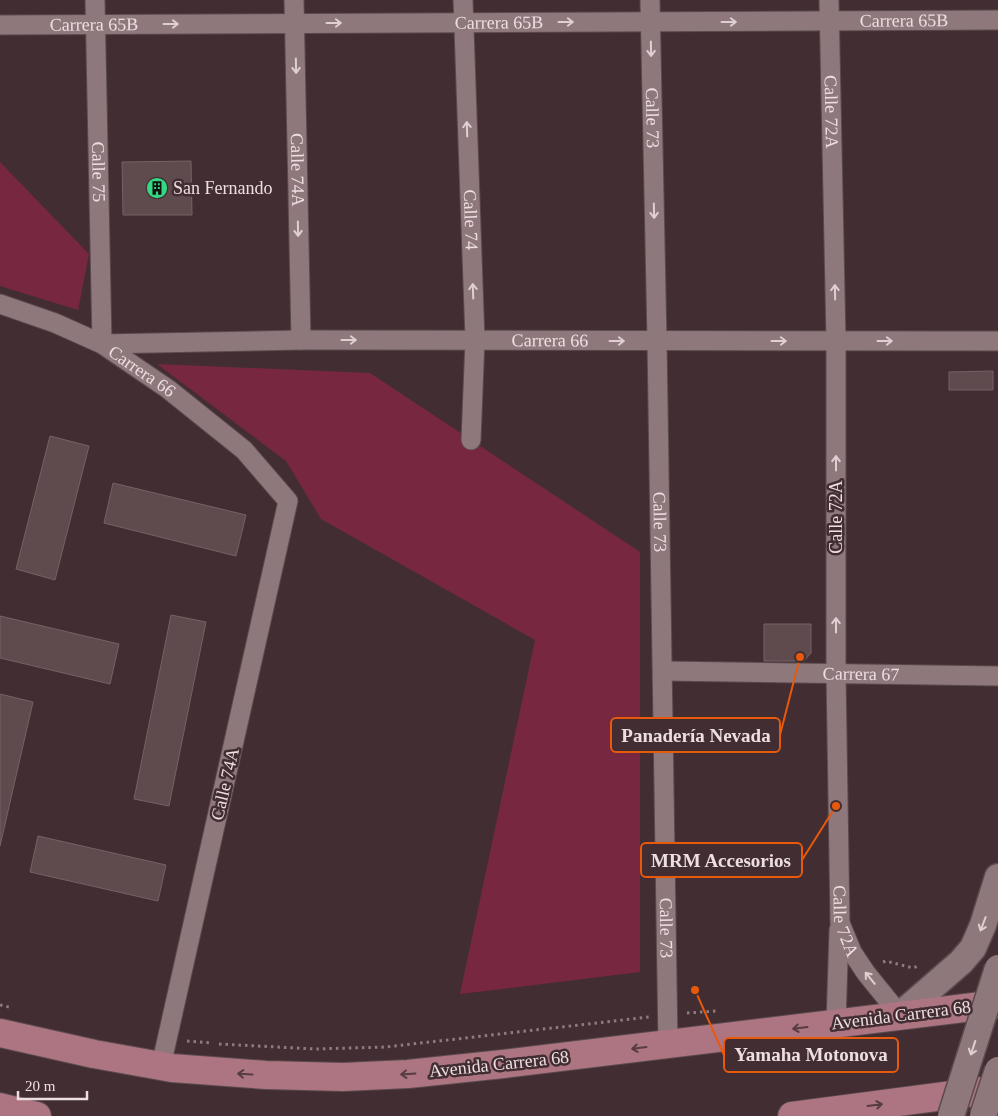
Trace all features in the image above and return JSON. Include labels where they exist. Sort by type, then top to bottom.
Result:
[{"type":"main road","points":[[900,1016],[961,962],[973,948],[983,925],[998,877]]},
{"type":"main road","points":[[951,1116],[998,968]]},
{"type":"main road","name":"Avenida Carrera 68","points":[[0,1033],[94,1054],[161,1066],[248,1074],[344,1077],[408,1074],[668,1045],[998,1004]]},
{"type":"main road","points":[[983,1116],[998,1070]]},
{"type":"main road","points":[[792,1116],[998,1089]]},
{"type":"main road","points":[[0,1107],[34,1116]]},
{"type":"street","name":"Calle 75","points":[[95,0],[102,344]]},
{"type":"street","name":"Calle 74A","points":[[294,0],[300,340]]},
{"type":"street","name":"Calle 74","points":[[463,0],[475,340],[471,440]]},
{"type":"street","name":"Calle 73","points":[[650,0],[668,1045]]},
{"type":"street","name":"Calle 72A","points":[[829,0],[836,341],[836,674],[840,924],[852,952],[900,1016]]},
{"type":"street","name":"Carrera 65B","points":[[0,25],[998,20]]},
{"type":"street","name":"Carrera 66","points":[[0,304],[55,323],[102,344],[168,389],[244,450],[288,501]]},
{"type":"street","name":"Carrera 66","points":[[102,344],[300,340],[998,341]]},
{"type":"street","name":"Calle 74A","points":[[161,1066],[288,501]]},
{"type":"street","name":"Carrera 67","points":[[663,671],[998,676]]},
{"type":"street","points":[[836,1023],[840,924]]},
{"type":"path","points":[[0,1005],[18,1009]]},
{"type":"path","points":[[168,1038],[212,1044],[315,1049],[386,1048],[646,1017]]},
{"type":"shaded area","points":[[0,162],[89,254],[78,310],[0,286]]},
{"type":"shaded area","points":[[157,364],[370,373],[640,552],[640,972],[460,994],[535,640],[321,519],[286,461]]},
{"type":"building","name":"San Fernando","points":[[191,161],[192,215],[123,215],[122,162]]},
{"type":"building","points":[[993,371],[993,390],[949,390],[949,372]]},
{"type":"building","points":[[50,436],[89,446],[55,580],[16,569]]},
{"type":"building","points":[[113,483],[246,515],[236,556],[104,523]]},
{"type":"building","points":[[171,615],[206,622],[169,806],[134,799]]},
{"type":"building","points":[[0,616],[119,644],[110,684],[0,658]]},
{"type":"building","points":[[764,624],[811,624],[811,653],[804,661],[764,661]]},
{"type":"building","points":[[0,694],[33,702],[0,846]]},
{"type":"building","points":[[38,836],[166,865],[158,901],[30,872]]},
{"type":"place","name":"San Fernando","points":[[157,188]]},
{"type":"place","name":"Panadería Nevada","points":[[800,657]]},
{"type":"place","name":"MRM Accesorios","points":[[836,806]]},
{"type":"place","name":"Yamaha Motonova","points":[[695,990]]}]
